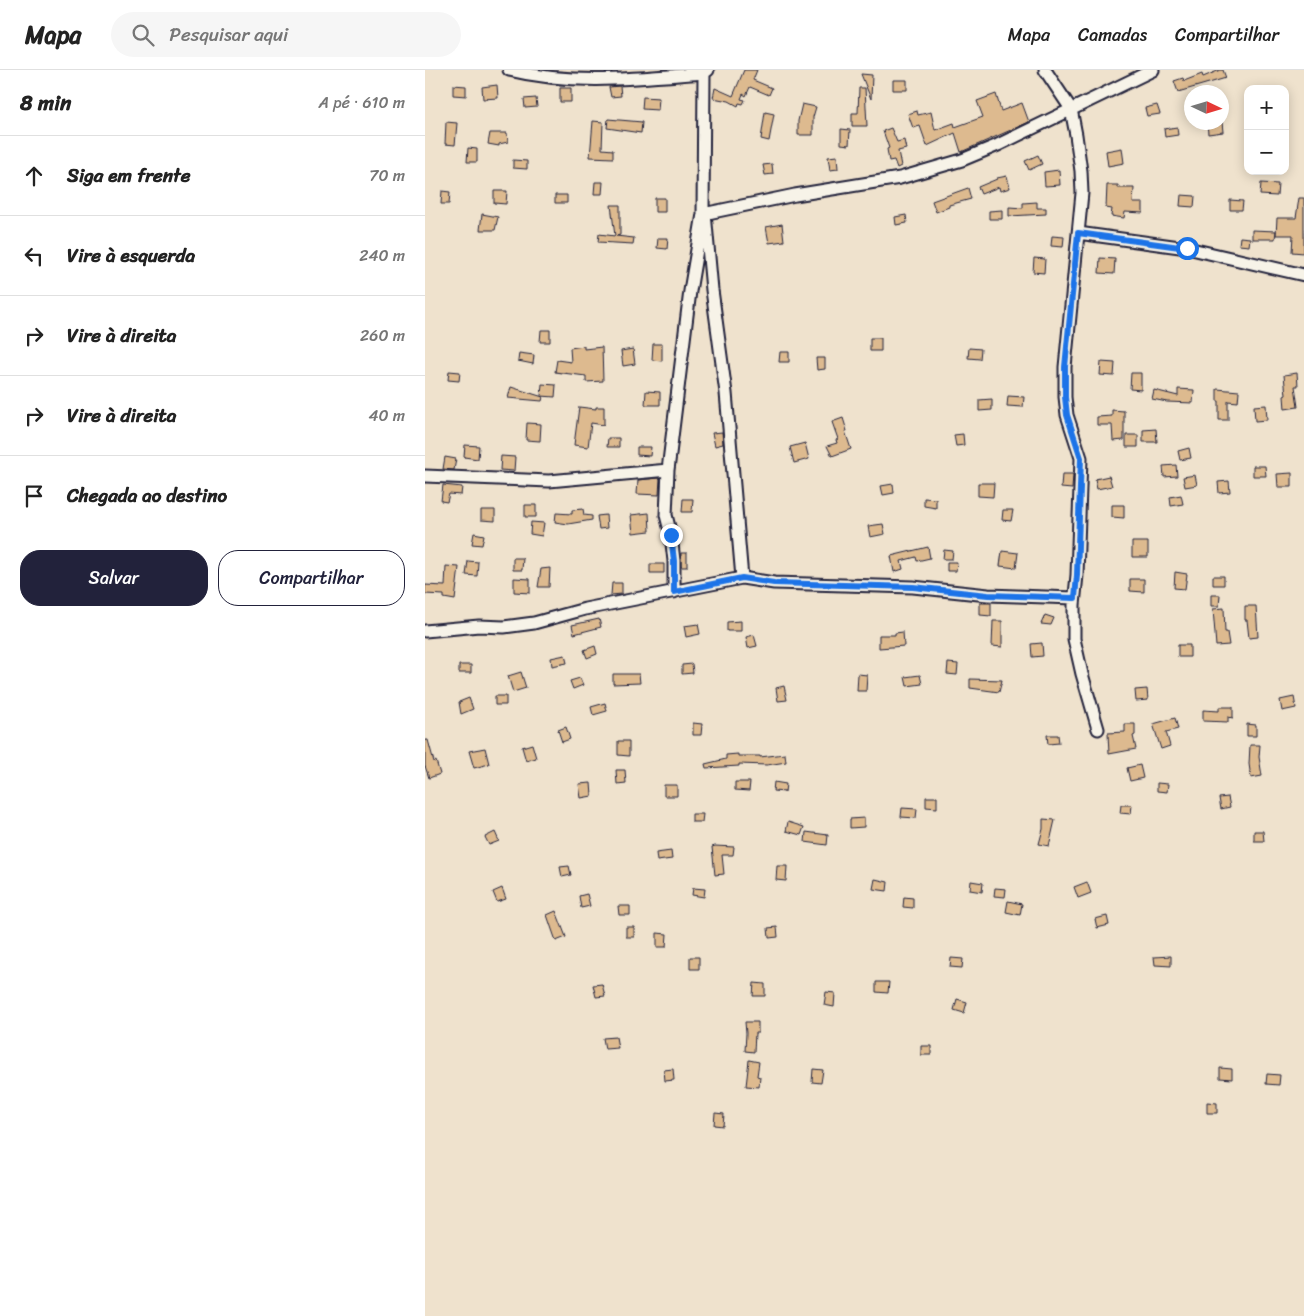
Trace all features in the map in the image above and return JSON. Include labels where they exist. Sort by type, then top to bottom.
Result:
[{"type":"street","points":[[509,70],[554,79],[632,79],[706,72],[704,214],[726,393],[742,578]]},
{"type":"street","points":[[1045,70],[1071,109],[1081,171],[1082,193],[1065,367],[1065,397],[1067,415],[1081,458],[1074,639],[1097,729]]},
{"type":"street","points":[[704,214],[795,195],[900,178],[962,160],[1153,70]]},
{"type":"street","points":[[674,592],[674,561],[671,535],[666,516],[668,470],[689,301],[704,214]]},
{"type":"street","points":[[1078,233],[1187,248],[1304,275]]},
{"type":"street","points":[[425,476],[549,481],[668,470]]},
{"type":"street","points":[[425,631],[479,626],[504,627],[535,623],[585,609],[742,578],[774,583],[913,587],[988,595],[1075,598]]},
{"type":"building","points":[[744,70],[757,70],[753,80],[772,88],[769,95],[750,87],[746,96],[743,94],[741,99],[745,100],[743,104],[739,103],[738,106],[729,101],[713,98],[715,88],[733,96]]},
{"type":"building","points":[[1223,70],[1226,78],[1202,85],[1184,85],[1184,90],[1178,92],[1174,81],[1183,78],[1184,81],[1202,74],[1203,77]]},
{"type":"building","points":[[861,74],[872,75],[871,99]]},
{"type":"building","points":[[893,80],[907,80],[907,90],[893,90]]},
{"type":"building","points":[[453,85],[466,86],[466,96],[453,95]]},
{"type":"building","points":[[497,85],[498,98],[483,99],[482,87]]},
{"type":"building","points":[[620,86],[621,96],[611,97],[609,87]]},
{"type":"building","points":[[560,88],[571,88],[571,102],[560,102]]},
{"type":"building","points":[[859,88],[865,88],[867,126],[852,126],[852,113],[858,113]]},
{"type":"building","points":[[996,94],[1001,111],[1022,103],[1029,122],[961,152],[955,133],[927,146],[920,126],[913,128],[908,114],[917,111],[918,115],[931,112],[935,130],[954,123],[955,127],[983,117],[977,101]]},
{"type":"building","points":[[643,97],[659,98],[658,110],[642,109]]},
{"type":"building","points":[[536,98],[537,107],[525,108],[524,99]]},
{"type":"building","points":[[802,104],[816,107],[813,117],[813,135],[798,135],[798,121]]},
{"type":"building","points":[[1157,105],[1160,114],[1147,116],[1145,108]]},
{"type":"building","points":[[765,112],[774,114],[769,141],[761,139]]},
{"type":"building","points":[[608,119],[642,122],[641,133],[607,128]]},
{"type":"building","points":[[593,121],[603,122],[602,149],[613,150],[613,158],[590,157]]},
{"type":"building","points":[[446,122],[457,123],[455,145],[445,144]]},
{"type":"building","points":[[1177,127],[1178,135],[1165,137],[1164,129]]},
{"type":"building","points":[[891,128],[897,142],[904,140],[906,149],[898,151],[901,166],[897,168],[894,160],[889,161],[887,149],[889,148],[883,131]]},
{"type":"building","points":[[841,129],[850,130],[849,145],[841,144]]},
{"type":"building","points":[[1208,130],[1223,130],[1223,132],[1208,134]]},
{"type":"building","points":[[490,133],[507,133],[508,142],[499,144],[499,146],[488,144]]},
{"type":"building","points":[[468,148],[477,149],[477,162],[467,162]]},
{"type":"building","points":[[1122,148],[1124,163],[1108,166],[1106,151]]},
{"type":"building","points":[[1038,155],[1042,164],[1029,170],[1025,161]]},
{"type":"building","points":[[837,156],[838,169],[830,170],[828,157]]},
{"type":"building","points":[[513,160],[527,161],[527,169],[513,168]]},
{"type":"building","points":[[772,164],[773,174],[765,175],[763,165]]},
{"type":"building","points":[[1059,170],[1060,185],[1045,186],[1044,172]]},
{"type":"building","points":[[1007,176],[1010,188],[1000,191],[999,187],[981,194],[978,187],[997,178]]},
{"type":"building","points":[[595,182],[603,182],[602,194],[594,194]]},
{"type":"building","points":[[1261,183],[1278,184],[1277,196],[1260,195]]},
{"type":"building","points":[[1107,185],[1118,185],[1118,188],[1134,188],[1133,203],[1143,203],[1143,213],[1125,212],[1124,218],[1111,216],[1112,209],[1106,208]]},
{"type":"building","points":[[968,188],[971,199],[949,205],[949,207],[936,212],[932,201]]},
{"type":"building","points":[[442,191],[450,192],[449,204],[441,204]]},
{"type":"building","points":[[494,191],[507,191],[506,204],[494,203]]},
{"type":"building","points":[[555,195],[567,195],[567,203],[555,203]]},
{"type":"building","points":[[1181,195],[1195,196],[1194,207],[1180,206]]},
{"type":"building","points":[[655,198],[665,198],[665,212],[655,212]]},
{"type":"building","points":[[1299,198],[1304,198],[1304,253],[1292,252],[1293,235],[1276,235],[1277,218],[1296,218]]},
{"type":"building","points":[[1230,200],[1243,201],[1242,210],[1230,210]]},
{"type":"building","points":[[1037,202],[1037,208],[1046,208],[1046,214],[1009,216],[1009,207],[1023,208],[1023,203]]},
{"type":"building","points":[[611,205],[620,205],[620,235],[616,236],[634,238],[633,244],[598,242],[599,234],[615,236]]},
{"type":"building","points":[[1002,210],[1002,219],[989,219],[989,211]]},
{"type":"building","points":[[482,214],[498,217],[495,230],[480,230]]},
{"type":"building","points":[[906,215],[907,223],[896,225],[895,217]]},
{"type":"building","points":[[782,224],[784,241],[769,243],[766,227]]},
{"type":"building","points":[[1252,230],[1276,231],[1275,239],[1252,239]]},
{"type":"building","points":[[1052,236],[1064,237],[1063,247],[1051,246]]},
{"type":"building","points":[[1240,237],[1250,238],[1249,246],[1239,245]]},
{"type":"building","points":[[658,238],[668,238],[667,249],[657,248]]},
{"type":"building","points":[[1034,258],[1045,259],[1044,273],[1033,272]]},
{"type":"building","points":[[1100,258],[1115,259],[1114,274],[1099,273]]},
{"type":"building","points":[[541,330],[550,330],[550,342],[540,342]]},
{"type":"building","points":[[870,338],[881,338],[881,351],[870,351]]},
{"type":"building","points":[[653,344],[662,344],[662,361],[652,360]]},
{"type":"building","points":[[584,346],[584,349],[602,347],[603,381],[586,382],[586,376],[555,372],[557,360],[571,362],[570,348]]},
{"type":"building","points":[[969,348],[981,349],[980,359],[968,358]]},
{"type":"building","points":[[633,349],[635,364],[623,366],[621,351]]},
{"type":"building","points":[[780,352],[789,352],[789,362],[779,362]]},
{"type":"building","points":[[519,353],[534,355],[533,364],[518,361]]},
{"type":"building","points":[[816,358],[825,358],[825,369],[817,370]]},
{"type":"building","points":[[1101,362],[1115,363],[1114,376],[1100,375]]},
{"type":"building","points":[[449,371],[460,372],[459,381],[448,380]]},
{"type":"building","points":[[1131,373],[1141,373],[1141,390],[1130,389]]},
{"type":"building","points":[[1297,373],[1298,386],[1295,386],[1298,407],[1285,409],[1284,375]]},
{"type":"building","points":[[542,384],[556,385],[555,397],[541,396]]},
{"type":"building","points":[[511,387],[543,397],[542,401],[508,398]]},
{"type":"building","points":[[1178,389],[1194,390],[1193,403],[1167,402],[1152,399],[1154,390],[1178,396]]},
{"type":"building","points":[[1217,389],[1239,391],[1238,402],[1228,401],[1228,420],[1219,420]]},
{"type":"building","points":[[646,391],[660,392],[660,405],[645,405]]},
{"type":"building","points":[[1008,396],[1024,397],[1023,407],[1007,406]]},
{"type":"building","points":[[992,399],[992,410],[979,411],[979,400]]},
{"type":"building","points":[[1266,405],[1267,420],[1255,421],[1254,406]]},
{"type":"building","points":[[579,407],[596,409],[596,407],[604,407],[604,425],[591,423],[588,447],[574,445]]},
{"type":"building","points":[[1112,410],[1124,411],[1124,440],[1113,441],[1112,425],[1097,425],[1097,417],[1112,416]]},
{"type":"building","points":[[843,418],[851,449],[832,456],[827,446],[837,443],[836,440],[838,439],[832,422]]},
{"type":"building","points":[[527,423],[541,424],[540,441],[526,440]]},
{"type":"building","points":[[1156,429],[1157,442],[1143,442],[1143,430]]},
{"type":"building","points":[[722,432],[723,444],[715,446],[712,433]]},
{"type":"building","points":[[963,434],[964,445],[956,446],[954,435]]},
{"type":"building","points":[[1126,435],[1138,435],[1138,447],[1126,447]]},
{"type":"building","points":[[608,438],[619,438],[619,447],[607,447]]},
{"type":"building","points":[[805,443],[809,459],[794,463],[790,447]]},
{"type":"building","points":[[465,445],[479,446],[478,459],[464,457]]},
{"type":"building","points":[[637,447],[651,447],[650,456],[637,455]]},
{"type":"building","points":[[1189,448],[1191,458],[1180,460],[1178,451]]},
{"type":"building","points":[[501,456],[515,457],[514,471],[500,470]]},
{"type":"building","points":[[445,457],[456,459],[454,470],[443,469]]},
{"type":"building","points":[[1176,465],[1177,476],[1164,477],[1163,466]]},
{"type":"building","points":[[1253,466],[1265,466],[1266,476],[1253,476]]},
{"type":"building","points":[[1292,473],[1292,487],[1278,487],[1277,474]]},
{"type":"building","points":[[1062,474],[1073,474],[1072,489],[1061,488]]},
{"type":"building","points":[[1195,475],[1197,485],[1185,487],[1183,477]]},
{"type":"building","points":[[1109,476],[1112,486],[1097,489],[1095,479]]},
{"type":"building","points":[[660,478],[659,495],[637,494],[638,480]]},
{"type":"building","points":[[1229,481],[1230,492],[1219,493],[1218,482]]},
{"type":"building","points":[[978,483],[994,483],[993,497],[978,496]]},
{"type":"building","points":[[893,484],[894,493],[883,495],[881,486]]},
{"type":"building","points":[[443,485],[462,487],[461,495],[449,494],[447,502],[441,501]]},
{"type":"building","points":[[1181,495],[1183,504],[1171,506],[1170,497]]},
{"type":"building","points":[[924,498],[936,499],[936,508],[924,506]]},
{"type":"building","points":[[683,499],[693,499],[692,512],[682,512]]},
{"type":"building","points":[[525,505],[536,505],[536,517],[525,517]]},
{"type":"building","points":[[1112,505],[1124,505],[1124,518],[1112,517]]},
{"type":"building","points":[[583,509],[584,515],[592,516],[592,520],[568,524],[555,522],[556,513],[572,514],[572,510]]},
{"type":"building","points":[[481,510],[495,510],[495,521],[481,520]]},
{"type":"building","points":[[1003,510],[1013,510],[1011,521],[1002,520]]},
{"type":"building","points":[[649,513],[650,531],[633,533],[631,515]]},
{"type":"building","points":[[606,515],[607,528],[599,529],[597,516]]},
{"type":"building","points":[[531,522],[544,523],[542,536],[530,534]]},
{"type":"building","points":[[883,524],[885,534],[870,537],[868,526]]},
{"type":"building","points":[[474,533],[484,535],[482,545],[472,544]]},
{"type":"building","points":[[1132,542],[1148,542],[1148,557],[1132,557]]},
{"type":"building","points":[[928,547],[930,558],[917,561],[916,557],[901,561],[903,569],[894,572],[891,556]]},
{"type":"building","points":[[944,550],[953,551],[952,559],[943,559]]},
{"type":"building","points":[[1002,551],[1018,553],[1016,568],[1000,566]]},
{"type":"building","points":[[681,553],[687,553],[687,567],[681,567]]},
{"type":"building","points":[[513,558],[523,558],[522,570],[513,570]]},
{"type":"building","points":[[468,561],[478,562],[477,576],[466,575]]},
{"type":"building","points":[[947,562],[957,562],[956,571],[947,571]]},
{"type":"building","points":[[650,564],[664,564],[664,573],[650,573]]},
{"type":"building","points":[[446,566],[459,567],[455,600],[444,598],[444,595],[425,594],[425,585],[445,586]]},
{"type":"building","points":[[550,568],[549,587],[538,587],[541,569]]},
{"type":"building","points":[[1175,572],[1187,574],[1185,589],[1174,588]]},
{"type":"building","points":[[1213,576],[1224,576],[1224,585],[1213,585]]},
{"type":"building","points":[[514,578],[530,579],[530,593],[514,592]]},
{"type":"building","points":[[1130,579],[1144,579],[1144,592],[1130,591]]},
{"type":"building","points":[[612,583],[622,583],[622,594],[611,595]]},
{"type":"building","points":[[1211,595],[1220,595],[1219,606],[1211,606]]},
{"type":"building","points":[[980,603],[991,603],[991,616],[980,615]]},
{"type":"building","points":[[1245,606],[1256,606],[1258,637],[1249,638],[1247,620],[1245,620]]},
{"type":"building","points":[[1224,608],[1225,632],[1227,632],[1229,645],[1216,646],[1213,609]]},
{"type":"building","points":[[1045,615],[1054,618],[1051,625],[1041,624]]},
{"type":"building","points":[[599,619],[601,627],[574,634],[572,625]]},
{"type":"building","points":[[741,621],[741,631],[727,631],[727,622]]},
{"type":"building","points":[[993,621],[1002,621],[1002,647],[992,646]]},
{"type":"building","points":[[698,624],[700,634],[686,637],[684,626]]},
{"type":"building","points":[[903,632],[904,646],[879,648],[879,635],[895,635],[895,633]]},
{"type":"building","points":[[754,635],[757,646],[748,648],[746,637]]},
{"type":"building","points":[[1042,643],[1043,656],[1032,657],[1031,644]]},
{"type":"building","points":[[1178,645],[1190,645],[1190,657],[1178,657]]},
{"type":"building","points":[[595,646],[597,654],[587,658],[584,650]]},
{"type":"building","points":[[565,655],[567,663],[552,666],[551,658]]},
{"type":"building","points":[[948,663],[958,664],[957,675],[947,674]]},
{"type":"building","points":[[692,664],[693,673],[682,674],[682,665]]},
{"type":"building","points":[[459,665],[471,665],[471,673],[459,673]]},
{"type":"building","points":[[521,672],[526,688],[513,692],[508,676]]},
{"type":"building","points":[[613,674],[639,674],[640,683],[613,684]]},
{"type":"building","points":[[858,674],[867,675],[866,691],[857,691]]},
{"type":"building","points":[[920,675],[922,684],[907,686],[905,677]]},
{"type":"building","points":[[580,678],[583,685],[573,689],[570,681]]},
{"type":"building","points":[[970,679],[1002,680],[999,692],[970,688]]},
{"type":"building","points":[[784,686],[787,700],[778,701],[776,688]]},
{"type":"building","points":[[1147,689],[1148,700],[1136,701],[1135,690]]},
{"type":"building","points":[[495,696],[506,696],[506,705],[495,705]]},
{"type":"building","points":[[1294,697],[1296,708],[1282,711],[1280,700]]},
{"type":"building","points":[[469,698],[473,709],[461,714],[459,702]]},
{"type":"building","points":[[605,703],[607,711],[593,715],[591,707]]},
{"type":"building","points":[[1219,707],[1233,707],[1233,718],[1228,717],[1228,722],[1203,721],[1203,710],[1219,711]]},
{"type":"building","points":[[1175,718],[1178,729],[1166,732],[1170,746],[1161,749],[1153,724]]},
{"type":"building","points":[[693,723],[702,724],[701,735],[693,735]]},
{"type":"building","points":[[1125,724],[1135,724],[1135,735],[1133,736],[1136,749],[1109,754],[1108,733],[1125,732]]},
{"type":"building","points":[[1247,724],[1256,725],[1256,736],[1247,736]]},
{"type":"building","points":[[566,727],[570,739],[562,742],[558,730]]},
{"type":"building","points":[[1047,735],[1058,735],[1059,743],[1048,744]]},
{"type":"building","points":[[425,740],[428,740],[434,762],[436,761],[440,774],[429,778],[425,766]]},
{"type":"building","points":[[618,741],[629,741],[629,756],[618,755]]},
{"type":"building","points":[[532,744],[536,758],[526,761],[522,747]]},
{"type":"building","points":[[1250,745],[1260,745],[1259,757],[1262,776],[1251,778],[1249,764]]},
{"type":"building","points":[[485,748],[489,764],[474,768],[469,751]]},
{"type":"building","points":[[738,754],[738,756],[760,757],[785,754],[786,762],[767,765],[739,764],[739,766],[706,768],[705,764],[726,759],[726,755]]},
{"type":"building","points":[[1140,765],[1143,778],[1130,781],[1127,768]]},
{"type":"building","points":[[616,770],[625,770],[626,783],[617,784]]},
{"type":"building","points":[[735,782],[750,782],[749,791],[735,790]]},
{"type":"building","points":[[774,782],[786,784],[785,792],[773,791]]},
{"type":"building","points":[[591,783],[592,796],[581,798],[579,784]]},
{"type":"building","points":[[1157,783],[1168,784],[1167,792],[1157,791]]},
{"type":"building","points":[[664,785],[677,785],[677,796],[664,796]]},
{"type":"building","points":[[926,797],[937,797],[937,808],[926,807]]},
{"type":"building","points":[[1228,797],[1230,807],[1221,809],[1219,798]]},
{"type":"building","points":[[1121,805],[1132,805],[1131,814],[1120,813]]},
{"type":"building","points":[[902,808],[917,809],[916,818],[901,817]]},
{"type":"building","points":[[692,814],[703,814],[702,822],[692,822]]},
{"type":"building","points":[[864,818],[864,827],[850,828],[850,819]]},
{"type":"building","points":[[1043,819],[1055,820],[1049,846],[1039,844],[1043,829]]},
{"type":"building","points":[[788,822],[804,827],[801,835],[786,831]]},
{"type":"building","points":[[1254,831],[1263,831],[1264,841],[1254,841]]},
{"type":"building","points":[[495,832],[499,841],[489,845],[485,837]]},
{"type":"building","points":[[806,832],[828,835],[827,845],[805,842]]},
{"type":"building","points":[[712,847],[734,847],[733,855],[722,855],[724,874],[715,875]]},
{"type":"building","points":[[671,851],[672,859],[657,861],[656,853]]},
{"type":"building","points":[[569,866],[571,875],[562,877],[560,867]]},
{"type":"building","points":[[777,866],[787,866],[786,881],[776,880]]},
{"type":"building","points":[[875,879],[888,882],[887,891],[873,889]]},
{"type":"building","points":[[971,881],[983,883],[982,892],[970,890]]},
{"type":"building","points":[[1087,882],[1091,893],[1078,898],[1074,887]]},
{"type":"building","points":[[502,888],[506,899],[497,902],[493,892]]},
{"type":"building","points":[[693,888],[705,889],[704,897],[692,895]]},
{"type":"building","points":[[995,888],[1006,889],[1005,897],[994,896]]},
{"type":"building","points":[[587,894],[590,906],[581,908],[579,896]]},
{"type":"building","points":[[904,897],[913,898],[913,908],[903,907]]},
{"type":"building","points":[[1008,901],[1022,904],[1020,915],[1006,912]]},
{"type":"building","points":[[618,906],[630,906],[630,915],[619,915]]},
{"type":"building","points":[[556,911],[566,937],[556,941],[547,915]]},
{"type":"building","points":[[1107,916],[1109,925],[1097,928],[1095,919]]},
{"type":"building","points":[[626,927],[634,927],[634,937],[626,937]]},
{"type":"building","points":[[777,927],[778,937],[769,938],[768,928]]},
{"type":"building","points":[[657,933],[667,934],[666,947],[657,947]]},
{"type":"building","points":[[1171,956],[1171,966],[1155,965],[1154,957]]},
{"type":"building","points":[[690,957],[699,957],[699,969],[690,969]]},
{"type":"building","points":[[951,958],[963,959],[962,968],[950,967]]},
{"type":"building","points":[[876,982],[889,982],[888,993],[876,992]]},
{"type":"building","points":[[754,983],[765,984],[765,996],[753,996]]},
{"type":"building","points":[[602,984],[605,996],[596,997],[593,985]]},
{"type":"building","points":[[826,992],[835,993],[834,1007],[824,1005]]},
{"type":"building","points":[[957,999],[967,1002],[964,1013],[954,1010]]},
{"type":"building","points":[[745,1022],[758,1022],[758,1033],[755,1033],[754,1052],[745,1051]]},
{"type":"building","points":[[616,1037],[618,1048],[605,1049],[603,1038]]},
{"type":"building","points":[[921,1046],[931,1046],[931,1055],[921,1055]]},
{"type":"building","points":[[749,1060],[759,1062],[757,1076],[760,1077],[759,1087],[746,1086]]},
{"type":"building","points":[[1220,1068],[1232,1069],[1232,1079],[1220,1078]]},
{"type":"building","points":[[673,1069],[674,1080],[665,1081],[664,1070]]},
{"type":"building","points":[[813,1069],[823,1070],[821,1083],[812,1082]]},
{"type":"building","points":[[1267,1074],[1280,1075],[1279,1085],[1266,1084]]},
{"type":"building","points":[[1207,1102],[1217,1103],[1217,1113],[1207,1113]]},
{"type":"building","points":[[715,1113],[724,1114],[723,1126],[714,1125]]},
{"type":"route","points":[[671,535],[674,561],[674,592],[742,578],[774,583],[913,587],[988,595],[1075,598],[1081,458],[1067,415],[1065,367],[1078,233],[1187,248]]}]
